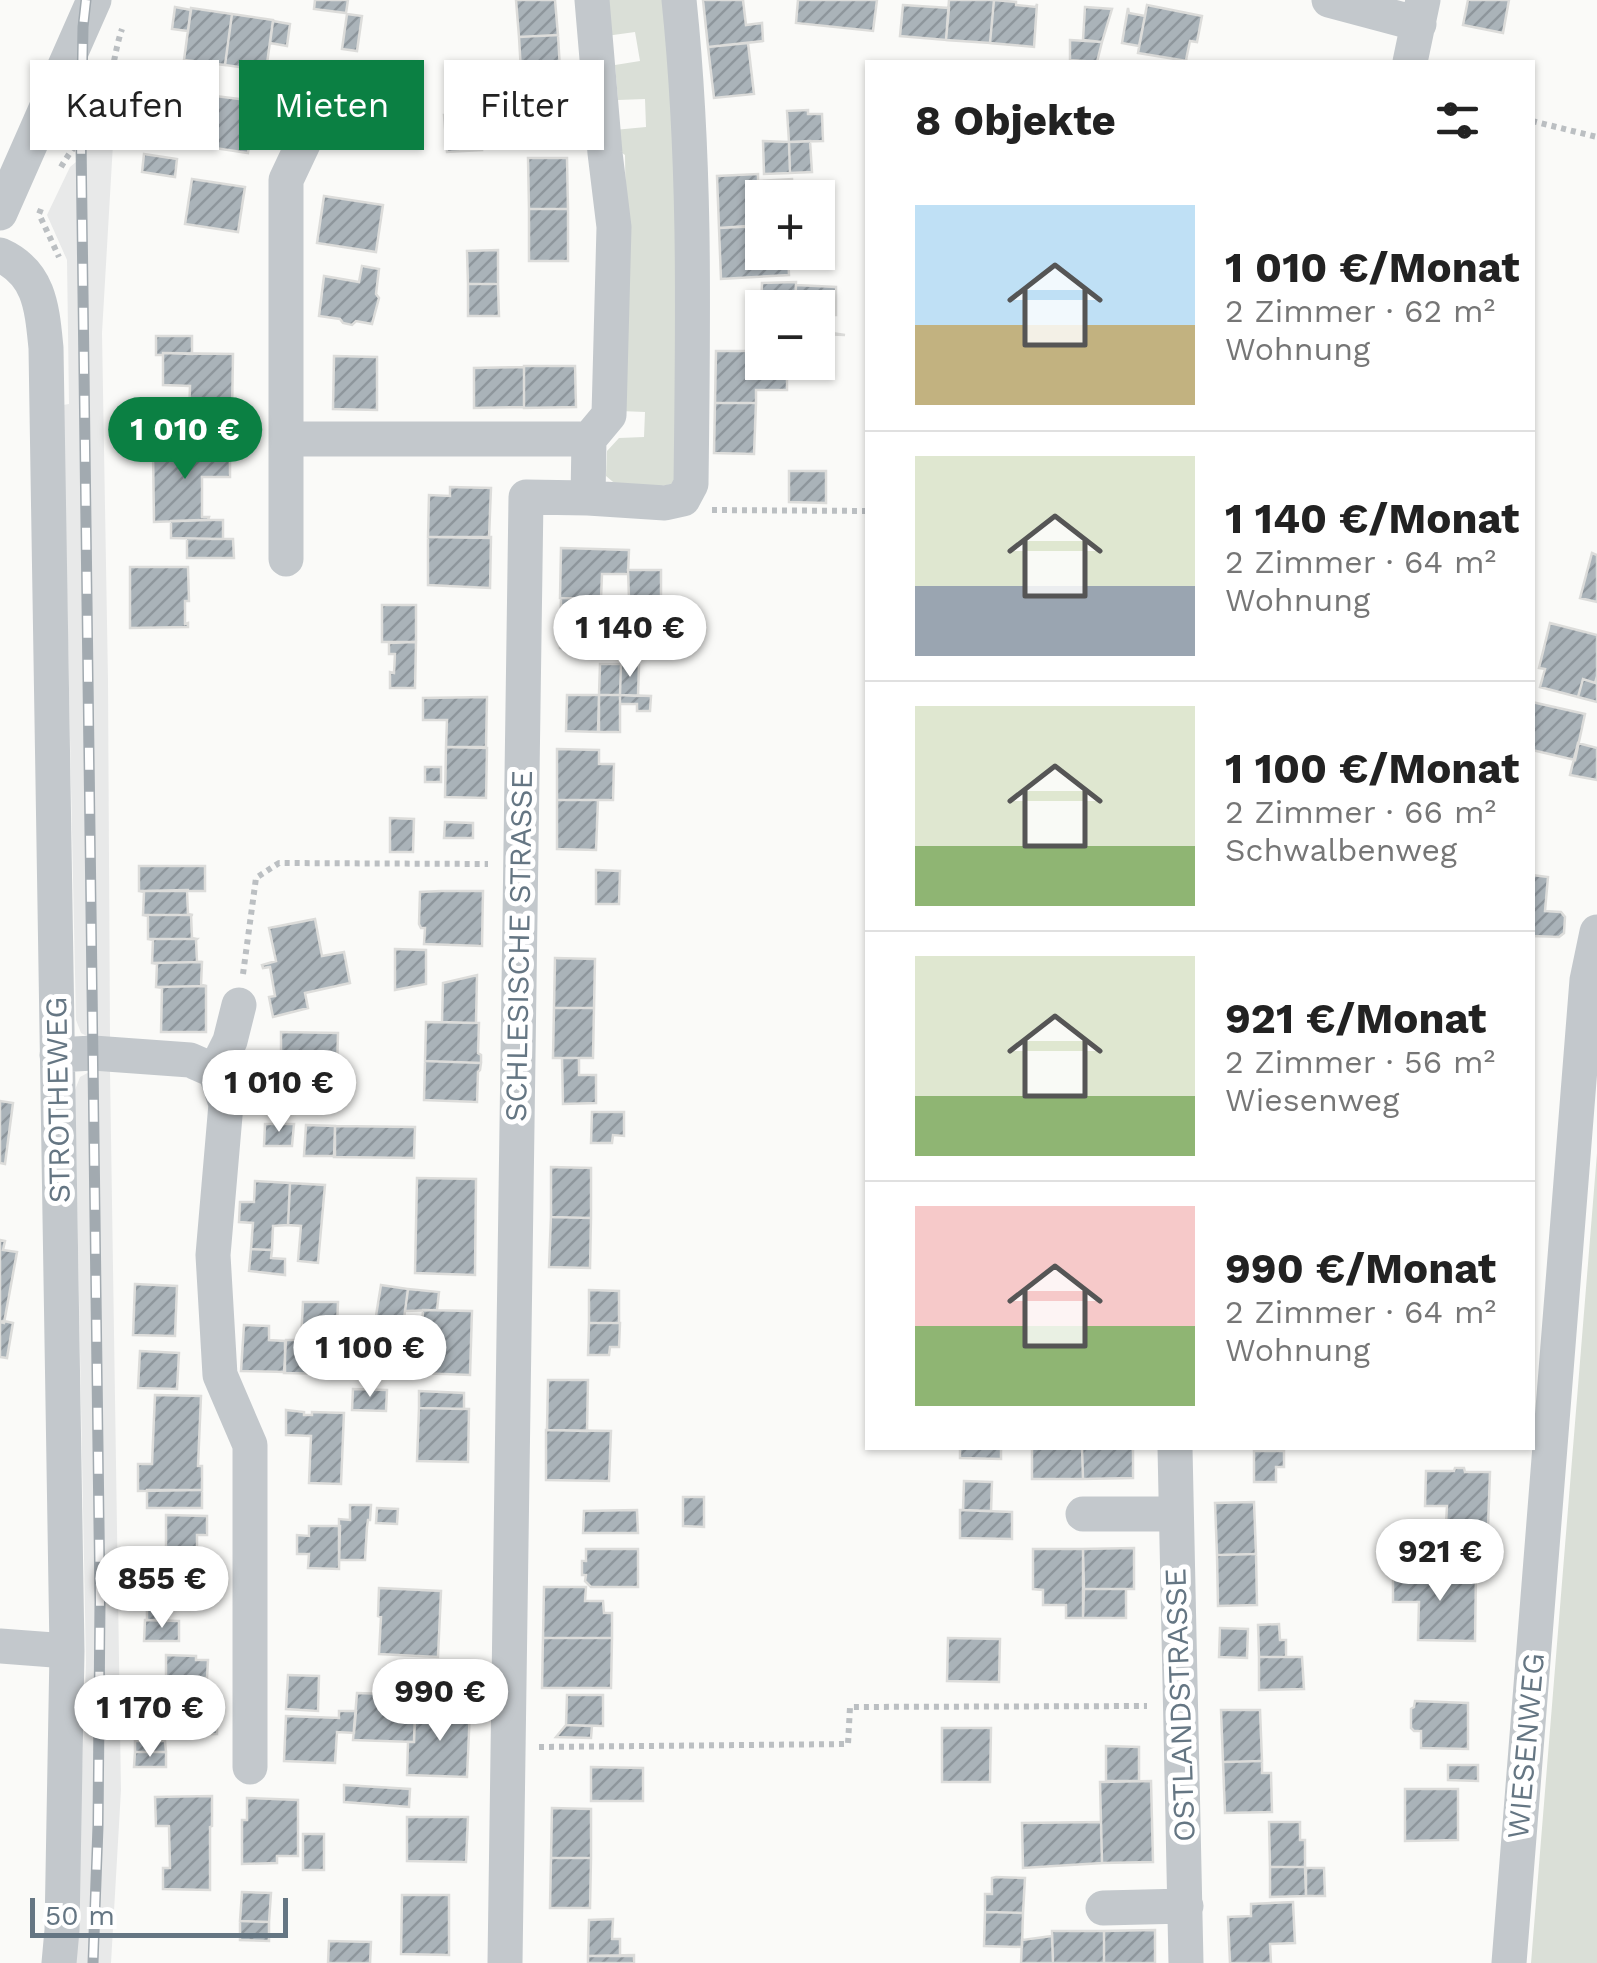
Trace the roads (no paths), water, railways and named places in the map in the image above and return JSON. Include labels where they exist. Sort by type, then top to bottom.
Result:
[{"type":"street","points":[[0,213],[9,169],[94,0]]},
{"type":"street","points":[[588,498],[589,439],[609,415],[614,227],[592,0]]},
{"type":"street","points":[[526,497],[665,503],[683,499],[691,484],[694,250],[687,80],[679,0]]},
{"type":"street","points":[[1328,0],[1421,12],[1410,60]]},
{"type":"street","points":[[286,560],[286,180],[300,150]]},
{"type":"street","name":"STROTHEWEG","points":[[0,255],[30,278],[42,305],[46,348],[67,1651],[59,1963]]},
{"type":"street","points":[[286,438],[589,439]]},
{"type":"street","name":"SCHLESISCHE STRASSE","points":[[505,1963],[527,439]]},
{"type":"street","name":"WIESENWEG","points":[[1509,1963],[1587,980],[1597,932]]},
{"type":"street","points":[[239,1006],[230,1041],[215,1071],[226,1104],[213,1255],[220,1375],[250,1445],[250,1767]]},
{"type":"street","points":[[57,1055],[93,1053],[190,1060],[215,1071]]},
{"type":"street","name":"OSTLANDSTRASSE","points":[[1175,1450],[1186,1963]]},
{"type":"street","points":[[1083,1514],[1174,1514]]},
{"type":"street","points":[[0,1646],[67,1651]]},
{"type":"street","points":[[1103,1908],[1186,1906]]},
{"type":"railway","points":[[86,0],[81,140],[100,1602],[93,1963]]}]
